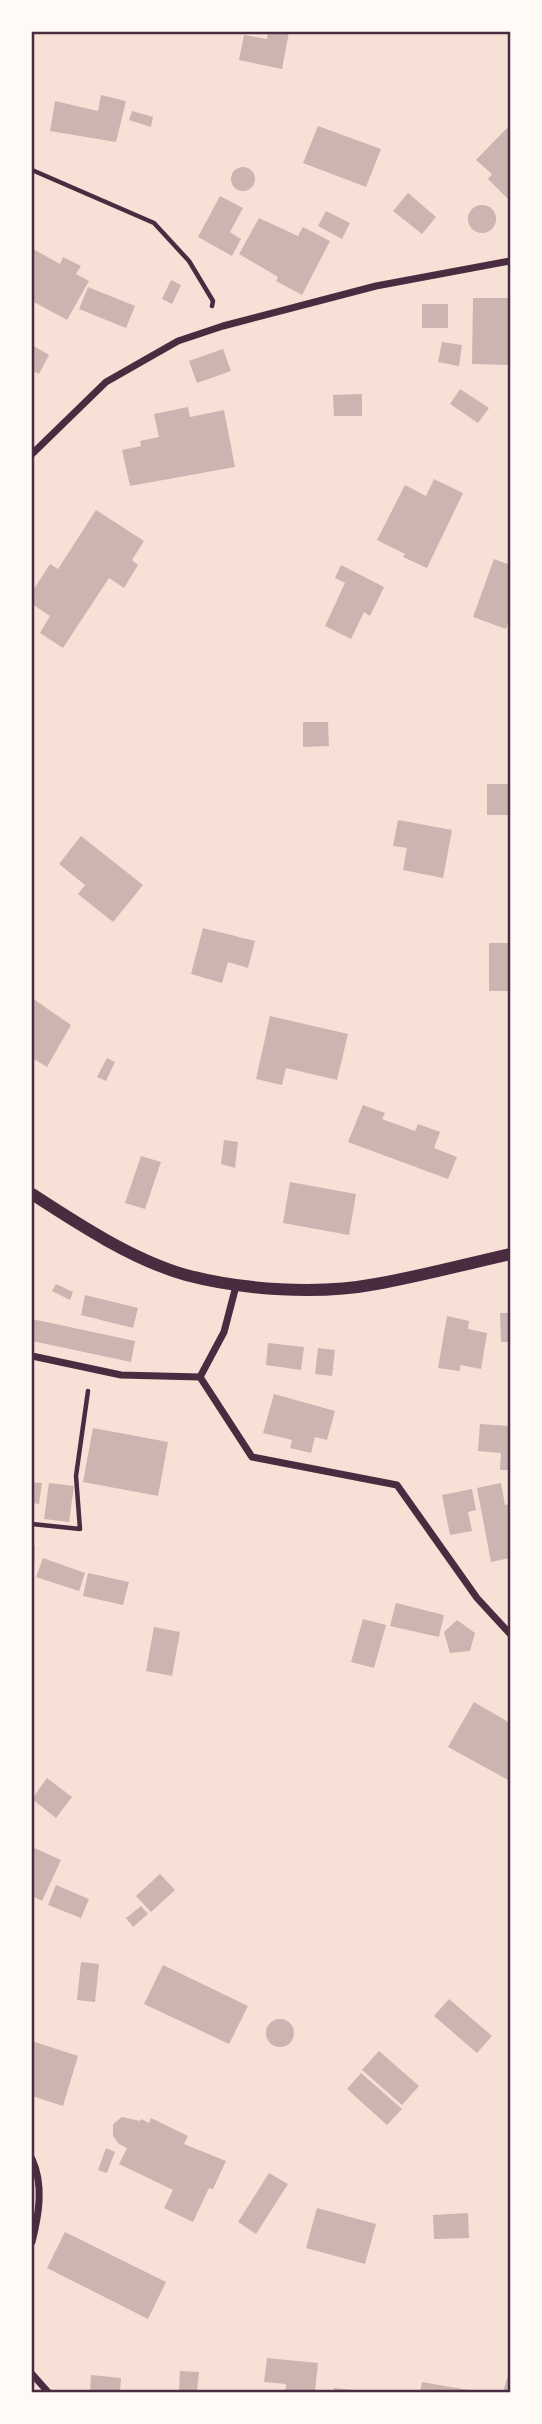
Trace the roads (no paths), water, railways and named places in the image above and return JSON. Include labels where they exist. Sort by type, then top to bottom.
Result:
[{"type":"street","points":[[32,454],[106,382],[178,341],[376,286],[510,261]]},
{"type":"street","points":[[32,1194],[91,1231],[155,1263],[185,1275],[236,1286],[299,1290],[374,1285],[510,1254]]},
{"type":"street","points":[[200,1377],[224,1332],[236,1286]]},
{"type":"street","points":[[32,1356],[121,1375],[200,1377]]},
{"type":"street","points":[[200,1377],[252,1457],[397,1485],[477,1598],[510,1634]]},
{"type":"street","points":[[32,2159],[38,2173],[39,2213],[32,2242]]},
{"type":"street","points":[[32,2374],[48,2392]]}]
